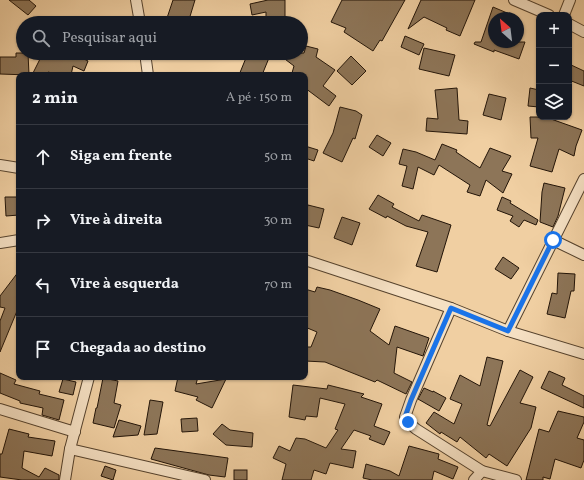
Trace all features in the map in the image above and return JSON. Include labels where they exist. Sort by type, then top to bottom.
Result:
[{"type":"street","points":[[136,0],[139,16]]},
{"type":"street","points":[[514,0],[541,12]]},
{"type":"street","points":[[565,12],[570,0]]},
{"type":"street","points":[[572,26],[584,32]]},
{"type":"street","points":[[146,60],[148,72]]},
{"type":"street","points":[[0,165],[16,168]]},
{"type":"street","points":[[508,331],[584,179]]},
{"type":"street","points":[[0,243],[16,240]]},
{"type":"street","points":[[553,240],[584,255]]},
{"type":"street","points":[[308,261],[451,308],[508,331],[584,354]]},
{"type":"street","points":[[451,308],[411,400],[405,417],[406,420],[412,426],[482,471],[516,480]]},
{"type":"street","points":[[65,480],[70,449],[88,380]]},
{"type":"street","points":[[0,409],[75,432]]},
{"type":"street","points":[[70,449],[205,480]]},
{"type":"street","points":[[474,480],[482,471]]},
{"type":"building","points":[[9,0],[29,0],[36,6],[28,15]]},
{"type":"building","points":[[173,0],[195,0],[190,16],[168,16]]},
{"type":"building","points":[[268,0],[285,0],[285,16],[266,16],[266,12],[252,15],[250,4]]},
{"type":"building","points":[[342,0],[405,0],[382,41],[380,40],[373,51],[344,32],[346,28],[331,22]]},
{"type":"building","points":[[421,0],[475,0],[460,36],[446,30],[447,28],[424,17],[408,29]]},
{"type":"building","points":[[493,7],[505,12],[491,12]]},
{"type":"building","points":[[488,22],[488,48],[523,48],[519,59],[494,50],[494,52],[474,44],[475,42],[481,42]]},
{"type":"building","points":[[405,36],[424,44],[419,55],[401,47]]},
{"type":"building","points":[[308,46],[318,49],[316,57],[335,70],[323,86],[336,96],[329,106],[308,90],[308,72],[292,72],[294,66],[286,60],[308,60]]},
{"type":"building","points":[[424,48],[455,55],[449,76],[419,69]]},
{"type":"building","points":[[351,56],[366,71],[352,85],[337,71]]},
{"type":"building","points":[[0,57],[16,57],[16,60],[28,60],[29,72],[16,72],[16,75],[0,74]]},
{"type":"building","points":[[40,60],[88,61],[84,71],[73,66],[72,72],[34,72]]},
{"type":"building","points":[[245,60],[268,60],[263,72],[240,72]]},
{"type":"building","points":[[572,65],[584,71],[584,86],[572,81]]},
{"type":"building","points":[[457,88],[459,120],[468,121],[467,134],[426,131],[427,118],[438,119],[435,90]]},
{"type":"building","points":[[530,88],[536,89],[536,107],[528,106]]},
{"type":"building","points":[[489,94],[506,98],[501,120],[483,115]]},
{"type":"building","points":[[340,107],[356,111],[362,115],[355,139],[353,138],[342,162],[323,153],[333,133]]},
{"type":"building","points":[[530,117],[536,117],[536,120],[554,120],[582,130],[574,156],[559,149],[552,172],[530,166],[538,138],[531,138]]},
{"type":"building","points":[[377,135],[391,143],[383,156],[369,147]]},
{"type":"building","points":[[442,144],[457,150],[456,152],[480,168],[490,148],[511,156],[502,171],[512,174],[503,193],[486,180],[480,196],[467,192],[470,185],[439,165],[434,175],[418,167],[413,189],[402,186],[407,166],[399,164],[403,149],[416,152],[435,160]]},
{"type":"building","points":[[308,147],[318,150],[314,161],[308,159]]},
{"type":"building","points":[[544,183],[565,188],[558,216],[553,227],[540,222]]},
{"type":"building","points":[[378,195],[394,204],[392,207],[419,221],[422,215],[451,225],[437,272],[416,266],[428,232],[406,226],[369,209]]},
{"type":"building","points":[[5,197],[16,197],[16,215],[6,216]]},
{"type":"building","points":[[502,197],[511,201],[510,203],[538,220],[536,225],[524,220],[519,227],[510,221],[513,216],[497,210]]},
{"type":"building","points":[[308,205],[324,209],[319,228],[308,226]]},
{"type":"building","points":[[342,217],[360,223],[352,245],[334,238]]},
{"type":"building","points":[[503,257],[519,268],[511,279],[495,269]]},
{"type":"building","points":[[558,273],[575,274],[574,291],[571,291],[565,318],[547,314],[552,293],[557,294]]},
{"type":"building","points":[[16,275],[16,313],[0,352],[0,321],[5,308],[0,307],[0,296]]},
{"type":"building","points":[[317,287],[330,290],[380,309],[370,331],[389,345],[395,326],[429,338],[423,356],[397,347],[394,373],[412,382],[406,394],[377,380],[375,382],[325,362],[308,361],[308,347],[311,347],[317,332],[308,328],[308,290],[315,292]]},
{"type":"building","points":[[487,357],[503,361],[487,425],[490,426],[520,370],[533,377],[520,403],[536,407],[531,428],[507,466],[489,454],[486,458],[460,437],[457,442],[441,432],[440,434],[426,423],[434,412],[454,424],[462,404],[450,399],[460,375],[480,386]]},
{"type":"building","points":[[549,371],[565,378],[562,385],[584,396],[584,408],[541,388]]},
{"type":"building","points":[[0,373],[16,380],[14,384],[40,391],[39,394],[64,400],[59,420],[42,415],[43,408],[20,403],[20,401],[0,393]]},
{"type":"building","points":[[63,380],[76,382],[73,395],[59,392]]},
{"type":"building","points":[[103,380],[118,381],[114,403],[121,405],[114,428],[93,423]]},
{"type":"building","points":[[177,380],[197,380],[196,384],[226,380],[212,408],[196,400],[198,397],[175,391]]},
{"type":"building","points":[[293,385],[327,389],[328,385],[364,394],[361,397],[382,404],[374,426],[390,432],[384,445],[369,439],[371,436],[354,430],[341,449],[356,451],[353,468],[330,463],[326,474],[314,470],[311,480],[282,480],[286,464],[273,458],[279,446],[290,451],[296,438],[305,439],[326,448],[338,430],[335,429],[345,404],[320,398],[317,417],[306,416],[305,420],[289,417]]},
{"type":"building","points":[[424,388],[446,398],[439,411],[418,399]]},
{"type":"building","points":[[150,400],[163,402],[157,434],[144,435]]},
{"type":"building","points":[[558,411],[584,417],[584,422],[577,438],[584,440],[584,460],[581,468],[555,459],[550,479],[543,477],[543,480],[526,480],[539,429],[549,432]]},
{"type":"building","points":[[197,418],[198,431],[182,432],[181,419]]},
{"type":"building","points":[[119,420],[141,426],[138,435],[113,437]]},
{"type":"building","points":[[222,424],[230,430],[253,433],[252,447],[226,445],[213,434]]},
{"type":"building","points":[[9,429],[29,434],[28,437],[55,441],[52,456],[24,451],[22,468],[39,477],[45,468],[59,475],[59,480],[22,480],[0,477],[0,454],[2,454]]},
{"type":"building","points":[[409,446],[439,454],[438,459],[458,467],[453,479],[434,471],[432,480],[372,480],[363,478],[366,464],[390,471],[399,476]]},
{"type":"building","points":[[155,448],[228,458],[225,477],[209,475],[151,459]]},
{"type":"building","points":[[105,466],[116,470],[113,480],[101,476]]},
{"type":"building","points":[[234,470],[247,470],[247,480],[234,480]]},
{"type":"route","points":[[408,422],[405,417],[411,400],[451,308],[508,331],[553,240]]}]
